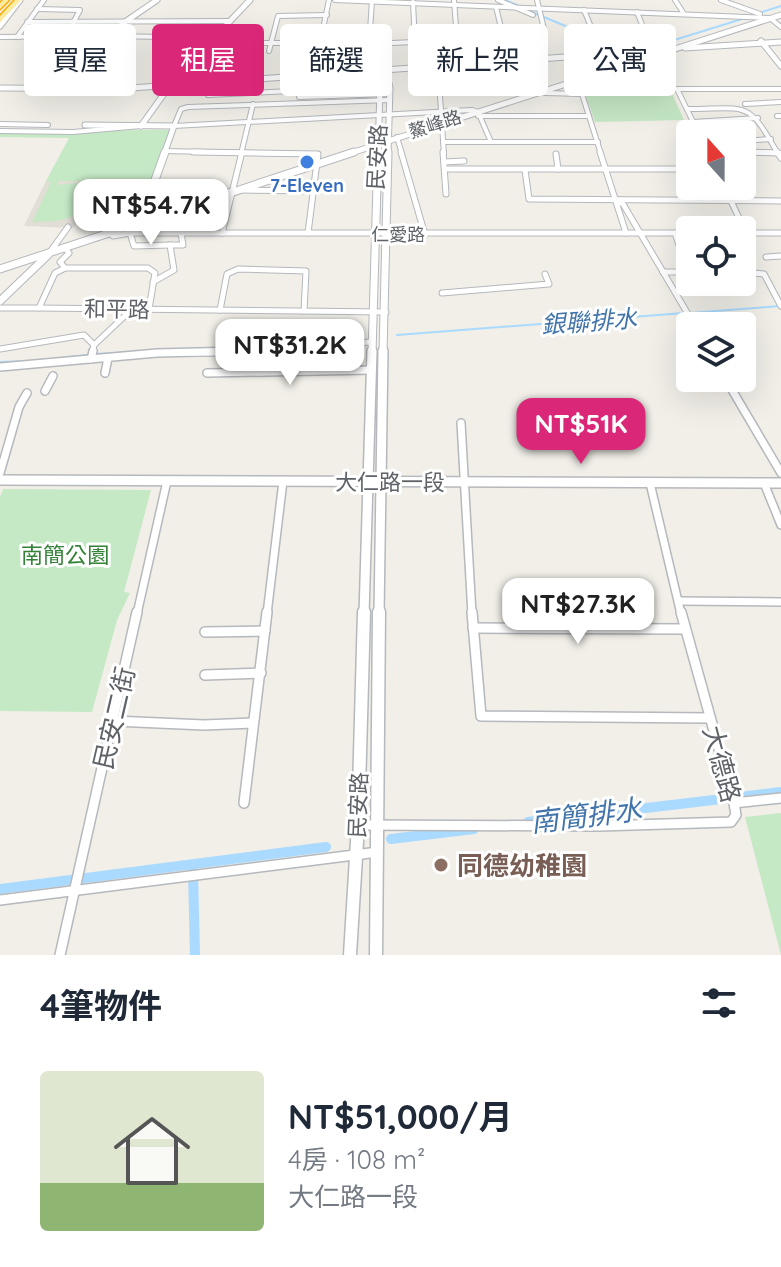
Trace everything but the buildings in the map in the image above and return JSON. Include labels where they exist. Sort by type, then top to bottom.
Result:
[{"type":"highway","points":[[0,18],[16,0]]},
{"type":"street","points":[[0,26],[16,0]]},
{"type":"street","points":[[17,37],[44,0]]},
{"type":"street","points":[[119,24],[151,0]]},
{"type":"street","points":[[122,21],[157,0]]},
{"type":"street","points":[[227,24],[250,0]]},
{"type":"street","points":[[264,43],[320,43],[329,0]]},
{"type":"street","points":[[335,0],[455,2],[515,7],[540,13],[584,10],[770,18]]},
{"type":"street","points":[[498,0],[533,15]]},
{"type":"street","points":[[496,7],[503,36],[545,35],[537,0]]},
{"type":"street","points":[[675,0],[684,14]]},
{"type":"street","points":[[721,0],[770,18],[781,27]]},
{"type":"street","points":[[371,24],[372,1]]},
{"type":"street","points":[[413,2],[414,24]]},
{"type":"street","points":[[455,2],[457,24]]},
{"type":"street","points":[[37,9],[80,11],[73,23]]},
{"type":"street","points":[[584,10],[590,24]]},
{"type":"street","points":[[637,12],[642,24]]},
{"type":"street","points":[[269,51],[278,16],[327,15]]},
{"type":"street","name":"鰲峰路","points":[[676,48],[781,15]]},
{"type":"street","points":[[27,22],[230,21]]},
{"type":"street","points":[[0,37],[24,37]]},
{"type":"street","points":[[392,67],[689,43],[781,39]]},
{"type":"street","points":[[676,49],[781,39]]},
{"type":"street","points":[[761,40],[781,66]]},
{"type":"street","points":[[769,42],[781,57]]},
{"type":"street","points":[[392,70],[564,57]]},
{"type":"street","points":[[0,85],[24,85]]},
{"type":"street","points":[[692,120],[677,89],[781,89]]},
{"type":"street","points":[[548,93],[582,94],[626,233]]},
{"type":"street","points":[[141,126],[164,96]]},
{"type":"street","points":[[140,222],[174,126],[184,107],[354,96]]},
{"type":"street","name":"民安路","points":[[350,955],[358,825],[379,96]]},
{"type":"street","points":[[440,96],[446,194]]},
{"type":"street","name":"鰲峰路","points":[[0,269],[459,116],[478,114],[524,96]]},
{"type":"street","name":"民安路","points":[[376,955],[380,483],[390,97]]},
{"type":"street","points":[[745,104],[781,102]]},
{"type":"street","points":[[222,233],[235,191],[253,104]]},
{"type":"street","points":[[687,109],[745,109],[758,118],[780,154]]},
{"type":"street","points":[[0,131],[174,126],[441,111],[589,116]]},
{"type":"street","points":[[478,114],[491,142]]},
{"type":"street","points":[[726,120],[758,118]]},
{"type":"street","points":[[14,131],[19,123]]},
{"type":"street","points":[[0,124],[48,125]]},
{"type":"street","points":[[397,137],[425,235]]},
{"type":"street","points":[[756,140],[771,139]]},
{"type":"street","points":[[443,142],[598,142]]},
{"type":"street","points":[[165,151],[318,154],[308,233]]},
{"type":"street","points":[[756,153],[780,154]]},
{"type":"street","points":[[556,154],[558,169]]},
{"type":"street","points":[[444,162],[464,161]]},
{"type":"street","points":[[445,169],[676,169]]},
{"type":"street","points":[[525,170],[529,199],[781,201]]},
{"type":"street","points":[[151,188],[314,191]]},
{"type":"street","points":[[615,200],[623,204],[686,312]]},
{"type":"street","points":[[731,201],[737,216]]},
{"type":"street","points":[[0,301],[50,252],[68,227]]},
{"type":"street","name":"仁愛路","points":[[109,232],[113,236],[130,233],[675,233]]},
{"type":"street","points":[[130,233],[134,246],[183,245],[181,233]]},
{"type":"street","points":[[756,233],[781,233]]},
{"type":"street","points":[[153,282],[174,270],[170,245]]},
{"type":"street","points":[[64,247],[69,255],[60,262],[65,268]]},
{"type":"street","points":[[766,257],[781,256]]},
{"type":"street","points":[[39,308],[55,273],[65,268],[148,268],[155,273],[149,309]]},
{"type":"street","points":[[220,310],[227,274],[238,269],[254,269],[306,271],[304,311]]},
{"type":"street","points":[[663,272],[676,272]]},
{"type":"street","points":[[756,273],[764,274],[780,305]]},
{"type":"street","points":[[442,293],[549,284],[545,274]]},
{"type":"street","name":"和平路","points":[[0,308],[386,312]]},
{"type":"street","points":[[91,359],[93,347],[132,309]]},
{"type":"street","points":[[0,349],[84,335],[93,347]]},
{"type":"street","points":[[0,367],[371,342]]},
{"type":"street","points":[[105,373],[108,358]]},
{"type":"street","points":[[207,373],[384,370]]},
{"type":"street","points":[[45,391],[53,376]]},
{"type":"street","points":[[733,392],[781,473]]},
{"type":"street","points":[[0,473],[19,407],[27,393]]},
{"type":"street","points":[[461,423],[481,716],[710,718]]},
{"type":"street","name":"大仁路一段","points":[[0,480],[781,483]]},
{"type":"street","name":"民安二街","points":[[60,955],[167,481]]},
{"type":"street","points":[[244,803],[283,481]]},
{"type":"street","name":"大德路","points":[[358,825],[731,822],[736,815],[734,803],[685,629],[650,483]]},
{"type":"street","points":[[764,483],[781,525]]},
{"type":"street","points":[[679,601],[781,602]]},
{"type":"street","points":[[473,628],[685,629]]},
{"type":"street","points":[[205,632],[265,631]]},
{"type":"street","points":[[205,675],[261,673]]},
{"type":"street","points":[[114,721],[204,725],[253,723]]},
{"type":"street","points":[[734,803],[781,798]]},
{"type":"street","points":[[0,900],[378,852]]},
{"type":"shaded area","points":[[46,181],[150,182],[136,220],[111,228],[115,216],[103,215],[100,222],[76,224],[73,228],[24,226]]},
{"type":"green space","points":[[586,96],[673,96],[684,120],[676,120],[595,122]]},
{"type":"green space","points":[[169,130],[150,182],[58,181],[57,185],[75,183],[87,188],[78,213],[61,220],[32,222],[51,182],[46,181],[69,138],[0,137],[0,131],[72,133]]},
{"type":"green space","name":"南簡公園","points":[[3,489],[151,490],[124,592],[130,593],[117,620],[92,712],[0,711],[0,497]]},
{"type":"green space","points":[[781,813],[781,955],[745,817]]},
{"type":"waterway","points":[[505,0],[517,5]]},
{"type":"waterway","points":[[759,13],[781,6]]},
{"type":"waterway","points":[[527,10],[564,25]]},
{"type":"waterway","points":[[676,39],[742,19]]},
{"type":"waterway","name":"銀聯排水","points":[[703,312],[780,306]]},
{"type":"waterway","name":"銀聯排水","points":[[397,335],[676,314]]},
{"type":"waterway","name":"銀聯排水","points":[[217,348],[360,338]]},
{"type":"waterway","name":"銀聯排水","points":[[94,354],[211,348]]},
{"type":"waterway","name":"銀聯排水","points":[[42,360],[87,355]]},
{"type":"waterway","name":"銀聯排水","points":[[0,362],[32,361]]},
{"type":"waterway","name":"南簡排水","points":[[528,822],[781,792]]},
{"type":"waterway","name":"南簡排水","points":[[391,839],[474,829]]},
{"type":"waterway","name":"南簡排水","points":[[0,889],[326,847]]},
{"type":"waterway","points":[[193,872],[195,955]]},
{"type":"place","name":"7-Eleven","points":[[307,162]]},
{"type":"place","name":"同德幼稚園","points":[[441,865]]}]
